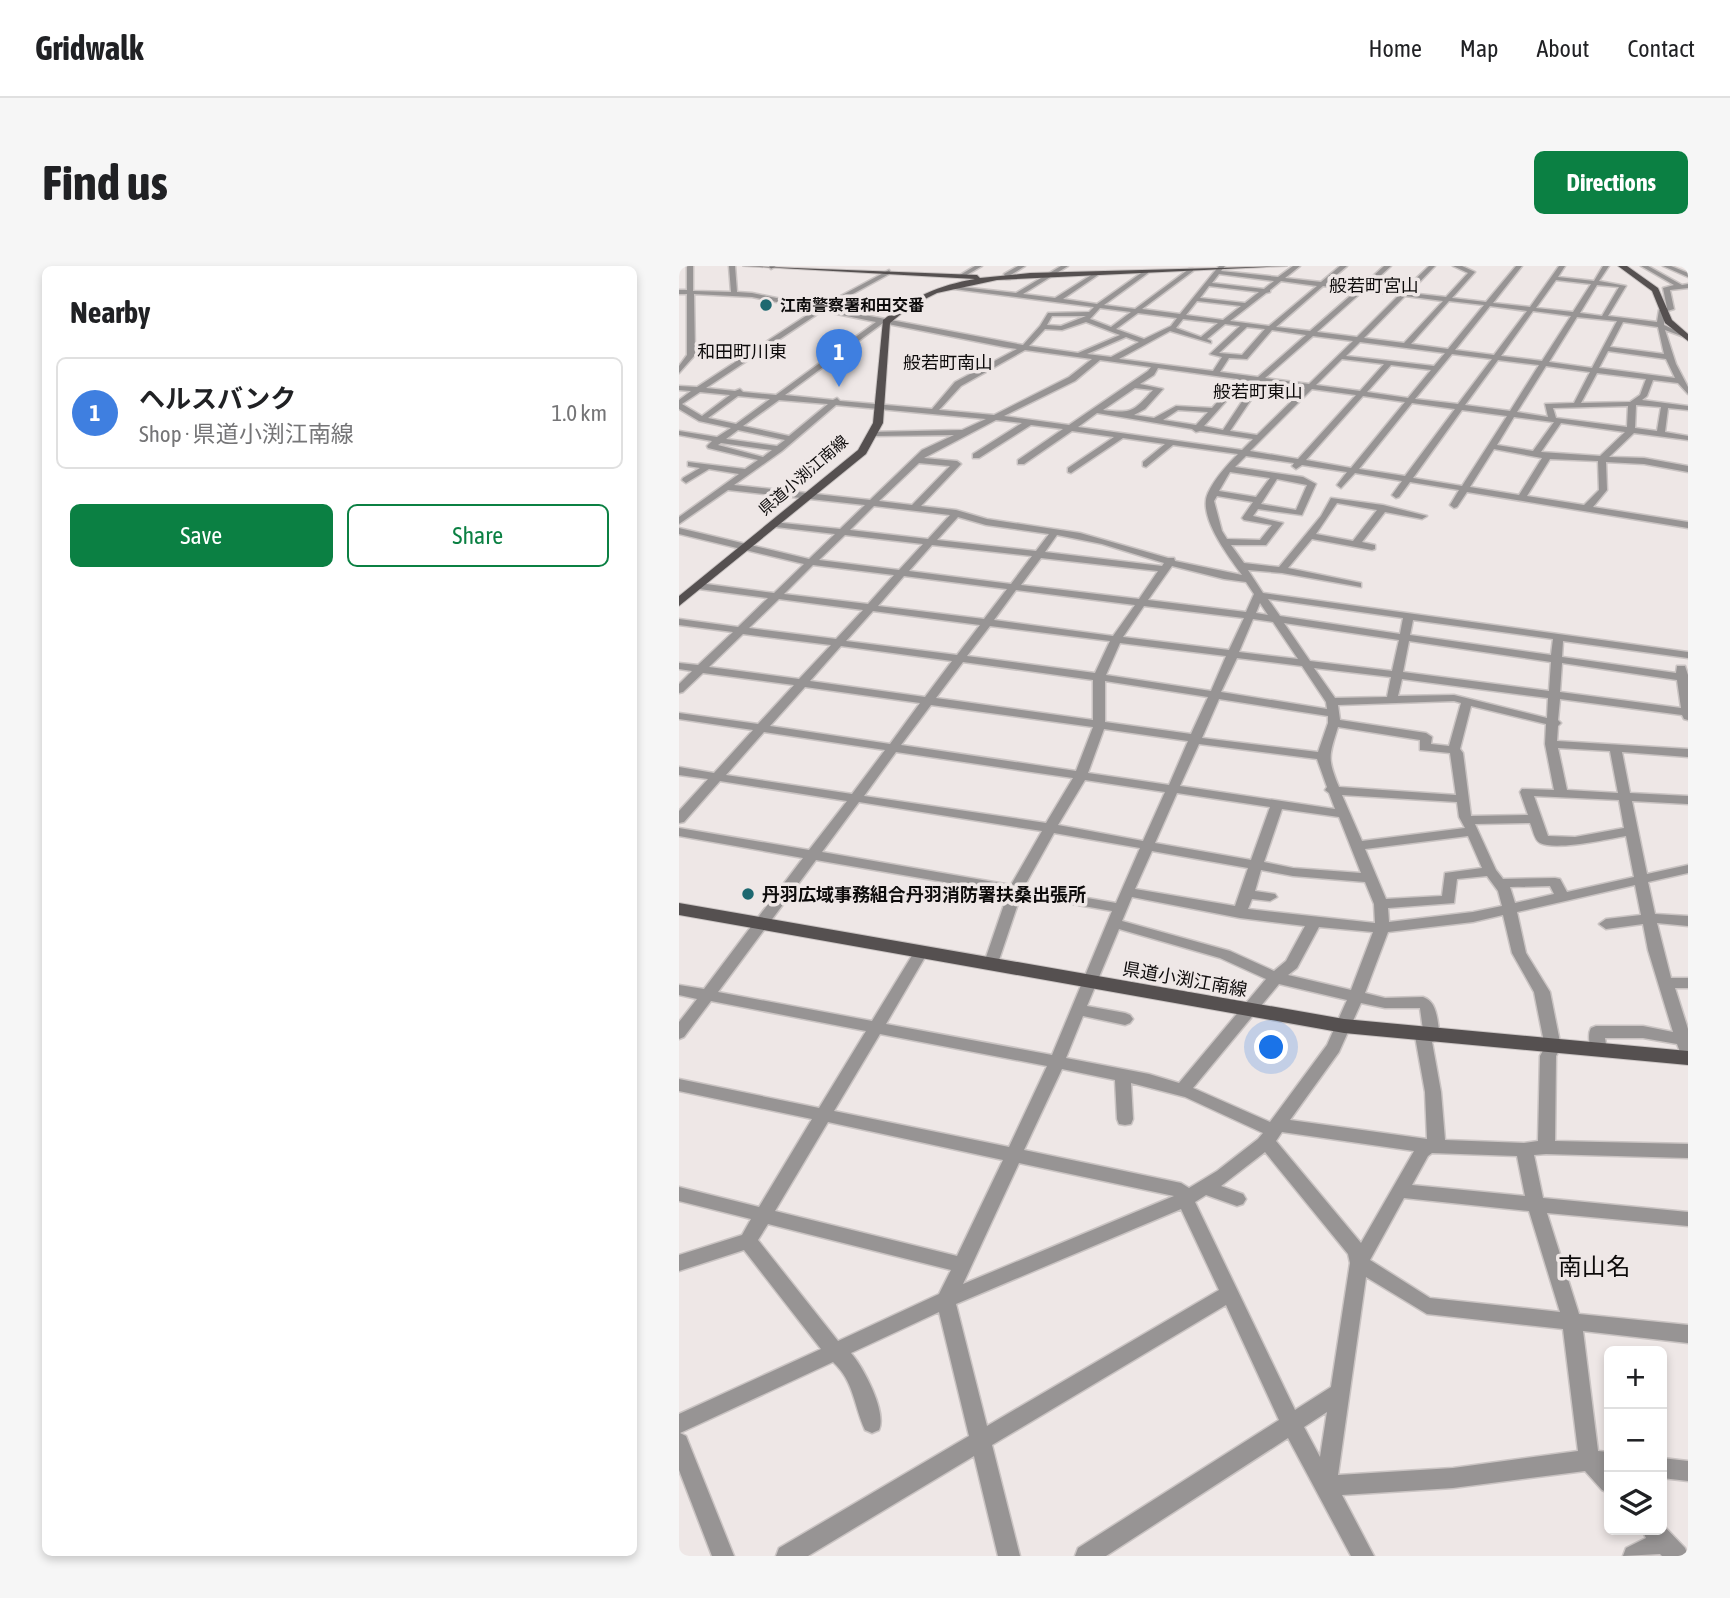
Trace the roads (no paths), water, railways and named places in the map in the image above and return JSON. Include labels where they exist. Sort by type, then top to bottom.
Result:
[{"type":"main road","points":[[747,266],[963,275],[991,280]]},
{"type":"main road","points":[[883,322],[904,305],[954,287],[991,280],[1154,268],[1283,266]]},
{"type":"main road","points":[[1622,266],[1655,290],[1672,327],[1687,337]]},
{"type":"main road","name":"県道小渕江南線","points":[[679,603],[862,452],[874,434],[879,404],[883,322]]},
{"type":"main road","name":"県道小渕江南線","points":[[679,909],[1246,1011],[1344,1026],[1599,1051],[1687,1050]]},
{"type":"street","points":[[679,371],[691,355],[685,292],[690,266]]},
{"type":"street","points":[[732,266],[734,292]]},
{"type":"street","points":[[791,439],[702,419],[679,405],[822,308],[902,266]]},
{"type":"street","points":[[963,275],[979,266]]},
{"type":"street","points":[[1008,278],[1006,275],[1021,266]]},
{"type":"street","points":[[1017,295],[1065,266]]},
{"type":"street","points":[[1057,300],[1109,266]]},
{"type":"street","points":[[1202,340],[1283,280],[1297,266]]},
{"type":"street","points":[[1245,325],[1222,344],[1222,349],[1213,354],[1244,357],[1270,328],[1344,266]]},
{"type":"street","points":[[1225,432],[1259,381],[1388,266]]},
{"type":"street","points":[[679,1424],[947,1300],[1185,1199],[1205,1187],[1272,1132],[1333,1048],[1356,998],[1382,928],[1381,904],[1331,790],[1323,756],[1333,713],[1306,664],[1248,579],[1212,517],[1212,493],[1229,469],[1259,438],[1432,266]]},
{"type":"street","points":[[1405,346],[1472,272],[1455,266]]},
{"type":"street","points":[[1341,485],[1519,266]]},
{"type":"street","points":[[1396,495],[1562,266]]},
{"type":"street","points":[[1454,505],[1606,266]]},
{"type":"street","points":[[1645,267],[1660,266]]},
{"type":"street","points":[[1666,266],[1688,275]]},
{"type":"street","points":[[1645,267],[1684,286]]},
{"type":"street","points":[[1043,327],[1062,328],[1088,317],[1098,306],[1154,268]]},
{"type":"street","points":[[1112,329],[1188,269]]},
{"type":"street","points":[[1111,360],[1171,329],[1220,269],[1283,280],[1657,324],[1687,337]]},
{"type":"street","points":[[1554,278],[1623,286],[1604,318]]},
{"type":"street","points":[[1208,284],[1268,291]]},
{"type":"street","points":[[1684,286],[1667,288],[1671,309],[1661,311],[1657,324],[1679,381],[1688,392]]},
{"type":"street","points":[[954,287],[1679,381]]},
{"type":"street","points":[[685,292],[734,292],[1024,348],[1688,438]]},
{"type":"street","points":[[1196,299],[1249,305]]},
{"type":"street","points":[[935,411],[958,384],[1024,348],[1043,327],[1050,314],[1088,317],[1145,342]]},
{"type":"street","points":[[1576,406],[1620,321]]},
{"type":"street","points":[[714,444],[883,322]]},
{"type":"street","points":[[1171,329],[1222,344]]},
{"type":"street","points":[[1078,356],[1126,335]]},
{"type":"street","points":[[1605,349],[1671,357]]},
{"type":"street","points":[[1214,375],[1227,356]]},
{"type":"street","points":[[1341,358],[1435,368]]},
{"type":"street","points":[[679,690],[918,460],[960,432],[1072,379],[1097,359]]},
{"type":"street","points":[[1292,469],[1389,363]]},
{"type":"street","points":[[1021,462],[1151,373],[1155,367]]},
{"type":"street","points":[[1602,459],[1632,431],[1634,403],[1643,396],[1651,377]]},
{"type":"street","points":[[1183,444],[1242,379]]},
{"type":"street","points":[[1098,432],[1142,407],[1159,389],[1132,385]]},
{"type":"street","points":[[679,388],[740,391],[994,417],[1665,518],[1688,525]]},
{"type":"street","points":[[702,419],[740,391]]},
{"type":"street","points":[[679,521],[779,449],[837,400]]},
{"type":"street","points":[[1556,421],[1548,406],[1634,403],[1688,408]]},
{"type":"street","points":[[1661,435],[1665,405]]},
{"type":"street","points":[[1157,420],[1176,408],[1212,410]]},
{"type":"street","points":[[1097,411],[1259,438]]},
{"type":"street","points":[[1536,453],[1556,421]]},
{"type":"street","points":[[976,456],[1030,422]]},
{"type":"street","points":[[874,434],[960,432]]},
{"type":"street","points":[[679,433],[762,459]]},
{"type":"street","points":[[1071,470],[1122,435]]},
{"type":"street","points":[[679,442],[749,442],[779,449]]},
{"type":"street","points":[[1146,464],[1172,442]]},
{"type":"street","points":[[1491,446],[1546,456],[1644,461],[1687,467]]},
{"type":"street","points":[[1522,498],[1546,456]]},
{"type":"street","points":[[1587,508],[1603,490],[1605,472],[1602,459]]},
{"type":"street","points":[[914,508],[957,464],[918,460]]},
{"type":"street","points":[[691,464],[745,472]]},
{"type":"street","points":[[686,480],[707,467]]},
{"type":"street","points":[[1212,493],[1299,513],[1312,484],[1229,469]]},
{"type":"street","points":[[1226,542],[1263,543],[1278,523],[1247,519],[1275,476]]},
{"type":"street","points":[[725,487],[956,513],[986,522],[1113,541],[1217,575],[1248,579]]},
{"type":"street","points":[[1282,569],[1325,517],[1334,499],[1422,516]]},
{"type":"street","points":[[1356,544],[1383,508]]},
{"type":"street","points":[[679,819],[956,513]]},
{"type":"street","points":[[776,524],[1165,569]]},
{"type":"street","points":[[679,531],[810,562],[1249,615],[1685,677]]},
{"type":"street","points":[[679,1033],[1055,532]]},
{"type":"street","points":[[1310,536],[1372,547]]},
{"type":"street","points":[[991,963],[1015,889],[1081,775],[1099,726],[1099,677],[1116,639],[1171,560]]},
{"type":"street","points":[[1240,566],[1282,569],[1357,585]]},
{"type":"street","points":[[699,586],[1556,694],[1687,714],[1686,653],[1259,595]]},
{"type":"street","points":[[1009,1556],[947,1300],[1056,1064],[1120,908],[1259,595]]},
{"type":"street","points":[[1392,698],[1409,616]]},
{"type":"street","points":[[679,622],[1099,677],[1333,713],[1427,735],[1425,747],[1454,750]]},
{"type":"street","points":[[1558,637],[1555,723],[1551,744],[1562,792]]},
{"type":"street","points":[[679,666],[1323,756]]},
{"type":"street","points":[[1333,713],[1392,698],[1433,696],[1467,700],[1555,723]]},
{"type":"street","points":[[1467,700],[1454,750],[1457,753],[1465,817],[1508,900],[1519,953],[1542,992],[1553,1047],[1548,1056],[1546,1147]]},
{"type":"street","points":[[679,716],[1343,814]]},
{"type":"street","points":[[1551,744],[1688,752]]},
{"type":"street","points":[[1615,748],[1655,950],[1687,1050]]},
{"type":"street","points":[[679,771],[1148,844],[1293,872],[1369,878]]},
{"type":"street","points":[[1331,790],[1462,799]]},
{"type":"street","points":[[1631,831],[1575,841],[1543,840],[1526,792],[1688,800]]},
{"type":"street","points":[[1240,913],[1277,804]]},
{"type":"street","points":[[1357,846],[1533,818]]},
{"type":"street","points":[[679,832],[1120,908]]},
{"type":"street","points":[[1127,892],[1240,913],[1382,928],[1508,909],[1688,869]]},
{"type":"street","points":[[1381,904],[1449,900],[1450,876],[1555,882],[1563,898]]},
{"type":"street","points":[[1247,894],[1270,897]]},
{"type":"street","points":[[1606,923],[1650,918],[1688,921]]},
{"type":"street","points":[[1183,1089],[1246,1011],[1292,964],[1315,921]]},
{"type":"street","points":[[1114,923],[1225,954],[1277,978],[1356,998],[1385,1003],[1423,1002],[1427,1006],[1437,1140],[1423,1151],[1359,1262],[1326,1486]]},
{"type":"street","points":[[679,1263],[748,1241],[921,952]]},
{"type":"street","points":[[1666,983],[1688,983]]},
{"type":"street","points":[[679,990],[1183,1089],[1272,1132],[1429,1146],[1524,1150],[1546,1147],[1688,1151]]},
{"type":"street","points":[[1077,1010],[1125,1019]]},
{"type":"street","points":[[1123,1076],[1125,1119]]},
{"type":"street","points":[[679,1086],[1181,1190],[1292,1421],[1363,1556]]},
{"type":"street","points":[[1272,1132],[1356,1251],[1359,1262],[1427,1306],[1688,1334]]},
{"type":"street","points":[[1326,1486],[1453,1479],[1599,1461],[1572,1321],[1536,1205],[1524,1150]]},
{"type":"street","points":[[1205,1187],[1237,1199]]},
{"type":"street","points":[[1401,1191],[1688,1219]]},
{"type":"street","points":[[679,1194],[963,1265]]},
{"type":"street","points":[[748,1241],[835,1352],[845,1359],[863,1387],[872,1423]]},
{"type":"street","points":[[787,1556],[1231,1292]]},
{"type":"street","points":[[1086,1556],[1339,1393]]},
{"type":"street","points":[[679,1443],[723,1556]]},
{"type":"street","points":[[1667,1469],[1688,1471]]},
{"type":"street","points":[[1634,1556],[1664,1542]]},
{"type":"place","name":"江南警察署和田交番","points":[[766,305]]},
{"type":"place","name":"ヘルスバンク","points":[[839,387]]},
{"type":"place","name":"丹羽広域事務組合丹羽消防署扶桑出張所","points":[[748,894]]},
{"type":"district","name":"般若町宮山","points":[[1374,285]]},
{"type":"district","name":"和田町川東","points":[[742,351]]},
{"type":"district","name":"般若町南山","points":[[948,362]]},
{"type":"district","name":"般若町東山","points":[[1258,391]]},
{"type":"district","name":"南山名","points":[[1594,1266]]}]
